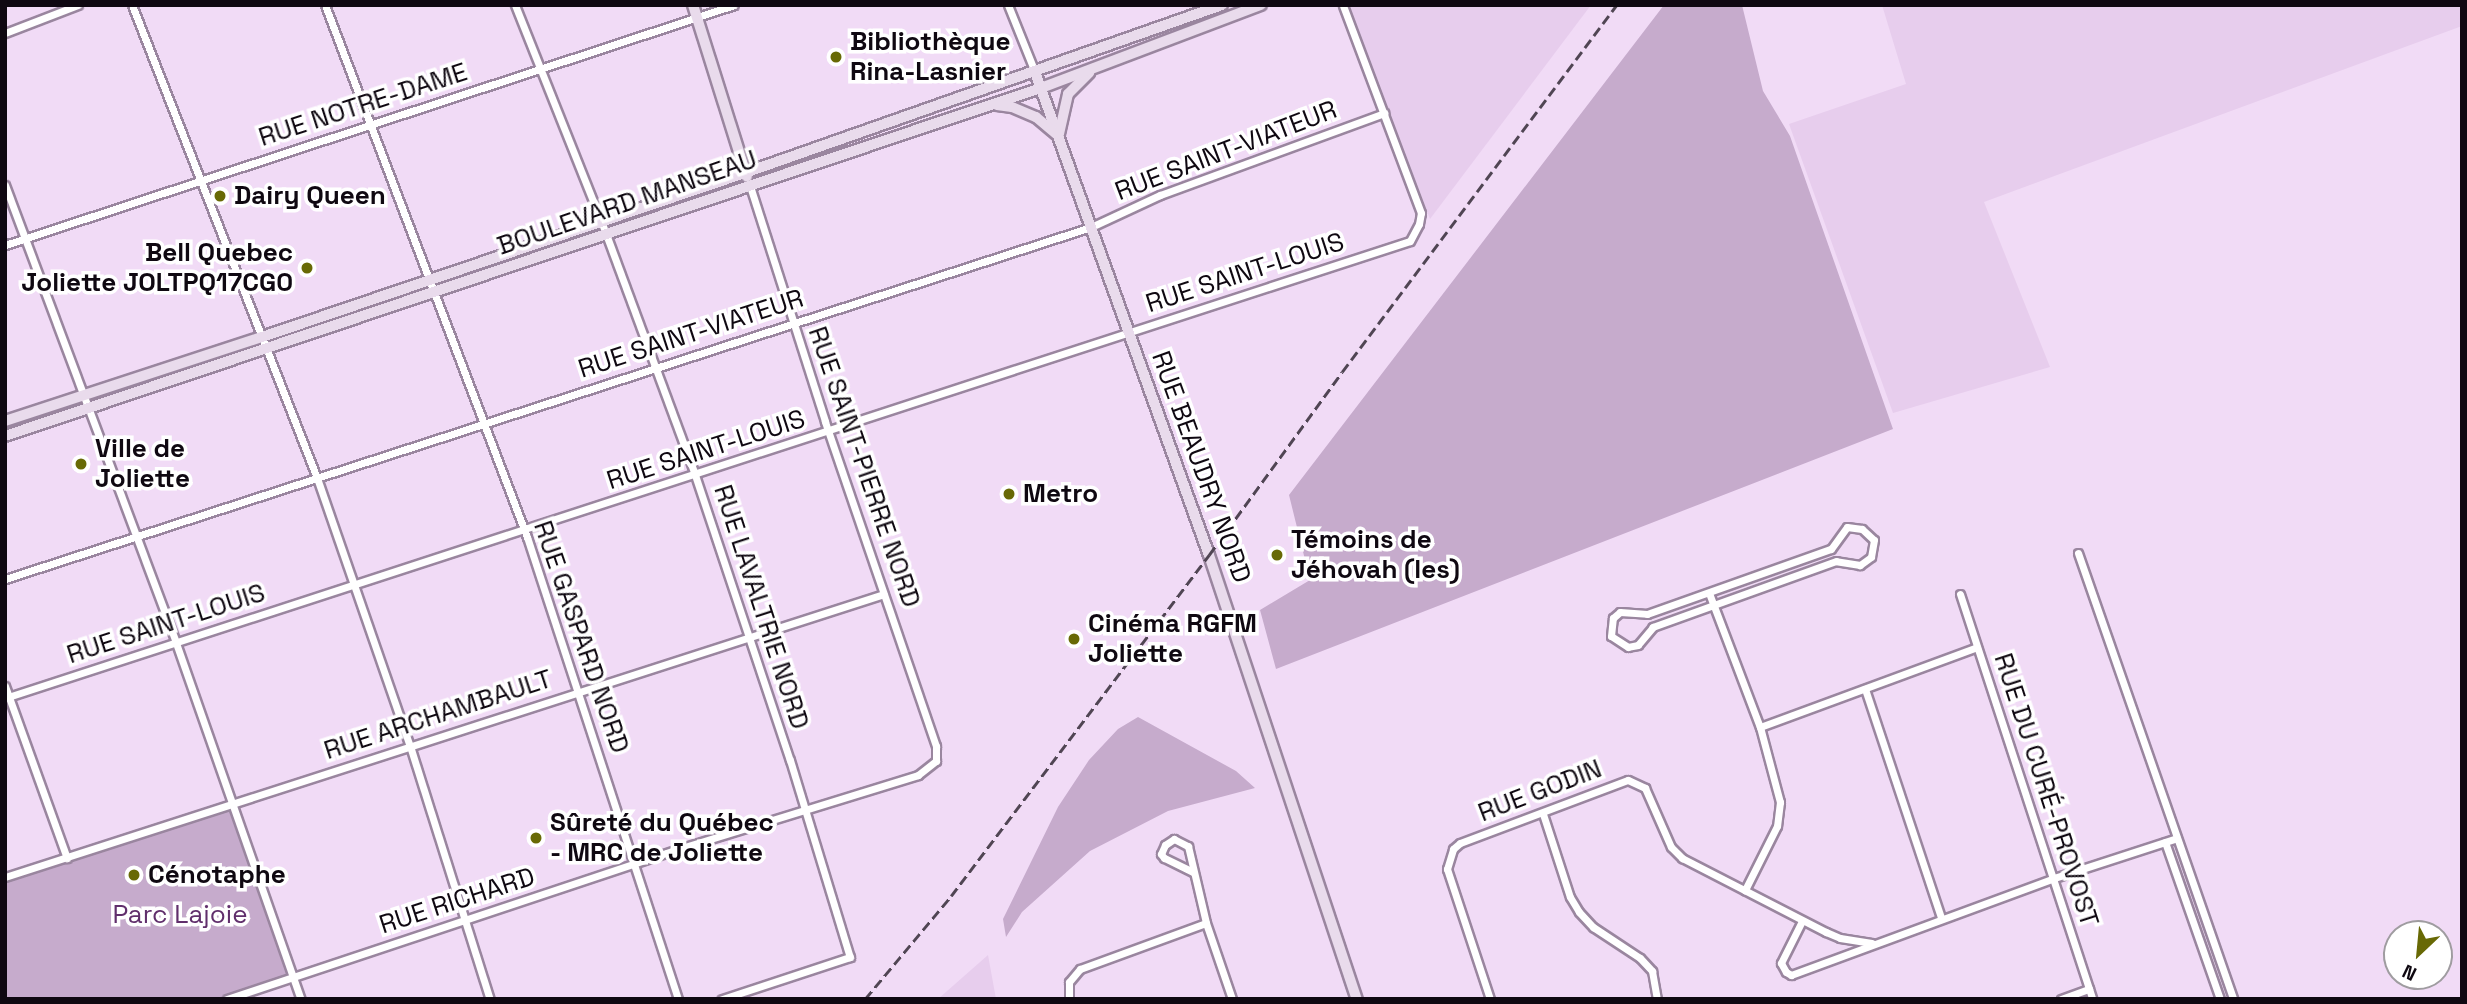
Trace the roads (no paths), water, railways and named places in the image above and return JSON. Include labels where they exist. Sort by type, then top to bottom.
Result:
[{"type":"main road","points":[[693,5],[750,186]]},
{"type":"main road","name":"BOULEVARD MANSEAU","points":[[5,421],[745,173],[1222,5]]},
{"type":"main road","name":"BOULEVARD MANSEAU","points":[[5,436],[1041,88],[1261,5]]},
{"type":"main road","points":[[990,104],[1028,113],[1059,137],[1068,94],[1075,84],[1100,65]]},
{"type":"main road","name":"RUE BEAUDRY NORD","points":[[1035,72],[1209,555],[1357,999]]},
{"type":"street","points":[[5,33],[78,5]]},
{"type":"street","points":[[132,5],[317,478],[410,746],[490,999]]},
{"type":"street","name":"RUE GASPARD NORD","points":[[325,5],[481,424],[524,531],[678,999]]},
{"type":"street","name":"RUE LAVALTRIE NORD","points":[[515,5],[606,234],[695,475],[750,636],[850,957],[722,999]]},
{"type":"street","name":"RUE NOTRE-DAME","points":[[5,245],[734,5]]},
{"type":"street","points":[[1008,5],[1035,72]]},
{"type":"street","points":[[1343,5],[1384,113]]},
{"type":"street","name":"RUE SAINT-VIATEUR","points":[[5,579],[1091,227],[1160,195],[1384,113]]},
{"type":"street","name":"RUE SAINT-LOUIS","points":[[7,697],[1410,241],[1421,213],[1384,113]]},
{"type":"street","points":[[5,185],[176,643],[301,999]]},
{"type":"street","name":"RUE SAINT-PIERRE NORD","points":[[750,186],[829,432],[936,746],[936,761]]},
{"type":"street","points":[[1847,527],[1862,529],[1874,540],[1871,557],[1860,565],[1836,561],[1653,627],[1638,645],[1628,647],[1611,636],[1613,618],[1620,612],[1647,614],[1709,593],[1831,549],[1847,527]]},
{"type":"street","points":[[2078,553],[2233,999]]},
{"type":"street","points":[[1709,593],[1760,727],[1780,802],[1777,826],[1745,890]]},
{"type":"street","name":"RUE ARCHAMBAULT","points":[[5,877],[884,594]]},
{"type":"street","name":"RUE DU CURÉ-PROVOST","points":[[1960,594],[2092,999]]},
{"type":"street","points":[[1760,727],[1977,647]]},
{"type":"street","points":[[5,685],[7,697],[67,858]]},
{"type":"street","points":[[1865,689],[1941,918]]},
{"type":"street","name":"RUE RICHARD","points":[[227,999],[634,864],[918,775],[936,761]]},
{"type":"street","name":"RUE GODIN","points":[[1490,999],[1447,869],[1449,857],[1460,843],[1628,780],[1636,781],[1650,796],[1674,851],[1840,938],[1872,943]]},
{"type":"street","points":[[1543,814],[1570,897],[1579,912],[1592,927],[1640,958],[1652,971],[1657,999]]},
{"type":"street","points":[[1802,920],[1781,963],[1791,975],[2054,877],[2177,838]]},
{"type":"street","points":[[1193,873],[1164,859],[1161,854],[1165,845],[1174,839],[1184,841],[1188,846],[1206,923],[1232,999]]},
{"type":"street","points":[[2165,842],[2220,999]]},
{"type":"street","points":[[1069,999],[1069,982],[1080,969],[1206,923]]},
{"type":"street","points":[[2061,999],[2089,989]]},
{"type":"railway","points":[[865,999],[951,896],[1209,555],[1342,372],[1617,5]]},
{"type":"place","name":"Bibliothèque Rina-Lasnier","points":[[836,57]]},
{"type":"place","name":"Dairy Queen","points":[[220,196]]},
{"type":"place","name":"Bell Quebec Joliette JOLTPQ17CG0","points":[[307,268]]},
{"type":"place","name":"Ville de Joliette","points":[[81,464]]},
{"type":"place","name":"Metro","points":[[1009,494]]},
{"type":"place","name":"Témoins de Jéhovah (les)","points":[[1277,555]]},
{"type":"place","name":"Cinéma RGFM Joliette","points":[[1074,639]]},
{"type":"place","name":"Sûreté du Québec - MRC de Joliette","points":[[536,838]]},
{"type":"place","name":"Cénotaphe","points":[[134,875]]},
{"type":"park label","name":"Parc Lajoie","points":[[180,915]]}]
